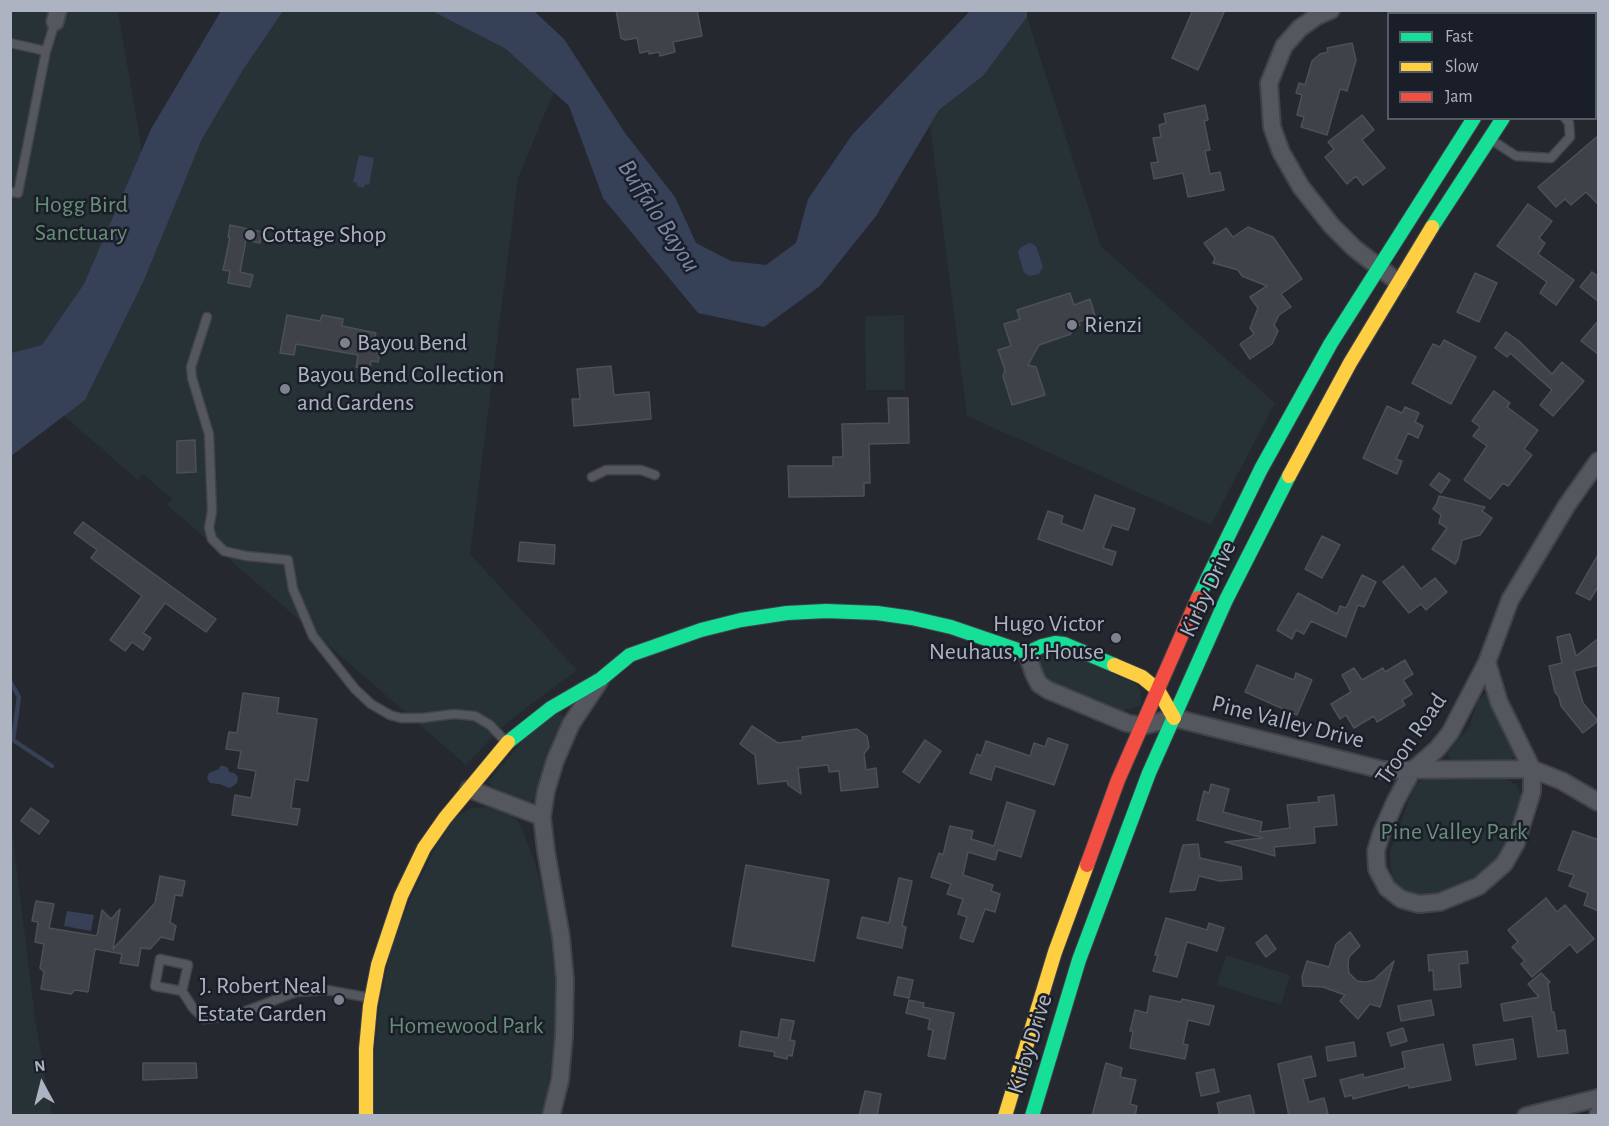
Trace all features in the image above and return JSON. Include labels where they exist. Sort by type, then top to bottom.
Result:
[{"type":"main road","name":"Kirby Drive","points":[[1005,1116],[1055,952],[1118,780],[1203,587],[1261,469],[1331,343],[1473,120]]},
{"type":"main road","name":"Kirby Drive","points":[[1032,1116],[1079,960],[1149,773],[1226,600],[1350,363],[1398,282],[1502,120]]},
{"type":"main road","points":[[366,1116],[366,1049],[378,964],[401,896],[424,848],[507,743],[551,708],[601,679],[630,655],[701,630],[741,620],[787,613],[877,613],[951,627],[1028,652],[1041,646],[1064,644],[1142,676],[1158,690],[1174,718]]},
{"type":"street","points":[[1331,10],[1317,16],[1300,28],[1284,46],[1269,83],[1272,127],[1281,152],[1301,187],[1331,225],[1354,248],[1398,282]]},
{"type":"street","name":"Troon Road","points":[[1487,662],[1499,702],[1532,769],[1532,792],[1527,813],[1516,843],[1504,864],[1479,886],[1440,902],[1419,904],[1401,899],[1387,888],[1377,869],[1376,851],[1396,800],[1412,771],[1437,749],[1450,733],[1487,662],[1510,600],[1567,505],[1599,461]]},
{"type":"street","points":[[1028,652],[1039,684],[1048,690],[1124,722],[1142,726],[1174,718]]},
{"type":"street","points":[[551,1116],[560,1080],[565,980],[561,936],[546,851],[543,817],[546,791],[555,761],[571,724],[601,679]]},
{"type":"street","name":"Pine Valley Drive","points":[[1174,718],[1383,770],[1532,769],[1562,781],[1599,802]]},
{"type":"street","points":[[469,789],[543,817]]},
{"type":"street","points":[[1526,1116],[1599,1098]]},
{"type":"lane","points":[[10,192],[18,193],[46,51],[56,16]]},
{"type":"lane","points":[[10,44],[46,51]]},
{"type":"lane","points":[[1490,138],[1516,156],[1551,158],[1570,138],[1569,123],[1567,120]]},
{"type":"lane","points":[[207,317],[191,367],[192,378],[209,434],[212,511],[209,528],[212,539],[224,551],[246,556],[288,560],[293,589],[313,636],[355,689],[371,704],[390,715],[401,718],[454,714],[475,716],[490,725],[507,743]]},
{"type":"lane","points":[[592,477],[606,470],[641,470],[655,475]]},
{"type":"lane","points":[[182,991],[155,986],[160,959],[188,965],[182,991],[193,1008],[204,1019],[233,1016],[296,992],[327,990],[372,998]]},
{"type":"green space","name":"Bayou Bend Collection and Gardens","points":[[10,11],[118,11],[154,221],[180,192],[202,139],[243,70],[283,11],[432,11],[506,49],[556,87],[518,178],[470,554],[577,670],[501,728],[466,765],[167,505],[172,499],[143,474],[138,480],[58,411],[11,446]]},
{"type":"green space","name":"Rienzi","points":[[1027,17],[1101,246],[1275,403],[1211,525],[967,416],[930,126],[939,110],[983,76]]},
{"type":"green space","points":[[904,315],[905,390],[866,390],[865,316]]},
{"type":"green space","points":[[1061,651],[1136,684],[1141,692],[1141,705],[1121,711],[1049,681],[1041,672],[1039,661],[1042,654]]},
{"type":"green space","points":[[1485,694],[1492,700],[1496,716],[1515,755],[1511,760],[1451,759],[1447,753],[1470,726],[1477,701]]},
{"type":"green space","points":[[562,714],[565,720],[545,765],[538,798],[529,802],[491,786],[488,782],[526,737],[554,715]]},
{"type":"green space","name":"Pine Valley Park","points":[[1424,778],[1506,779],[1518,786],[1521,797],[1506,848],[1490,872],[1441,896],[1413,898],[1397,890],[1391,871],[1390,852],[1414,786]]},
{"type":"green space","name":"Homewood Park","points":[[488,807],[511,814],[520,824],[535,863],[549,915],[555,982],[555,1034],[548,1089],[541,1115],[374,1116],[373,1066],[380,1001],[392,944],[437,844],[455,818],[471,808]]},
{"type":"green space","points":[[10,814],[35,1018],[52,1115],[11,1115]]},
{"type":"green space","points":[[1226,955],[1290,975],[1281,1005],[1217,985]]},
{"type":"water","points":[[221,11],[283,11],[243,70],[202,139],[144,280],[85,400],[11,456],[11,353],[42,345],[84,284],[151,129]]},
{"type":"water","name":"Buffalo Bayou","points":[[432,11],[534,11],[564,39],[625,133],[675,197],[696,243],[731,261],[766,265],[796,243],[808,199],[852,135],[970,11],[1027,11],[1027,17],[983,76],[939,110],[876,216],[820,286],[764,327],[698,313],[603,198],[569,106],[506,49]]},
{"type":"water","points":[[359,155],[374,158],[369,185],[365,184],[364,188],[353,182]]},
{"type":"water","points":[[1030,243],[1036,246],[1043,267],[1039,274],[1030,276],[1024,273],[1018,252],[1021,247]]},
{"type":"water","points":[[220,766],[228,768],[229,772],[238,777],[237,783],[230,788],[210,783],[207,778],[209,773],[219,769]]},
{"type":"water","points":[[67,911],[94,915],[91,931],[64,926]]},
{"type":"building","points":[[616,10],[697,10],[702,36],[673,42],[675,52],[660,56],[659,52],[640,53],[637,38],[625,40],[621,38]]},
{"type":"building","points":[[1193,10],[1225,10],[1198,70],[1172,58]]},
{"type":"building","points":[[1352,43],[1356,60],[1347,91],[1340,89],[1327,135],[1301,127],[1304,117],[1297,115],[1302,95],[1296,93],[1299,83],[1305,85],[1312,61],[1320,54],[1328,52],[1327,48]]},
{"type":"building","points":[[1205,105],[1208,120],[1204,121],[1210,150],[1205,151],[1210,174],[1220,172],[1224,190],[1188,197],[1183,173],[1154,179],[1151,163],[1158,162],[1153,138],[1161,137],[1159,125],[1166,123],[1164,114]]},
{"type":"building","points":[[1362,115],[1374,130],[1362,140],[1385,168],[1363,185],[1356,176],[1347,184],[1325,157],[1334,149],[1328,142]]},
{"type":"building","points":[[1599,135],[1599,205],[1586,192],[1571,205],[1565,199],[1556,207],[1538,187]]},
{"type":"building","points":[[1528,204],[1552,221],[1539,238],[1545,243],[1538,254],[1574,280],[1556,305],[1540,293],[1547,282],[1497,246]]},
{"type":"building","points":[[230,225],[262,232],[260,243],[246,240],[240,272],[253,275],[250,287],[228,283],[230,271],[223,270],[230,237],[228,237]]},
{"type":"building","points":[[1248,227],[1273,237],[1302,279],[1281,294],[1291,307],[1279,315],[1274,325],[1278,331],[1272,344],[1250,359],[1240,344],[1254,334],[1250,328],[1258,308],[1250,297],[1267,286],[1242,276],[1238,270],[1213,263],[1215,258],[1204,243],[1226,228],[1233,237]]},
{"type":"building","points":[[1592,272],[1599,277],[1599,302],[1580,287]]},
{"type":"building","points":[[1475,273],[1497,283],[1479,322],[1457,312]]},
{"type":"building","name":"Rienzi","points":[[1070,293],[1074,305],[1090,299],[1095,316],[1078,322],[1080,325],[1069,328],[1071,334],[1039,345],[1028,365],[1036,367],[1045,395],[1012,405],[1003,376],[1005,370],[998,350],[1011,346],[1004,324],[1020,319],[1017,310]]},
{"type":"building","name":"Bayou Bend","points":[[287,315],[320,321],[322,315],[343,319],[342,326],[376,333],[374,340],[383,341],[378,362],[371,361],[370,370],[356,367],[358,355],[296,344],[294,355],[280,353]]},
{"type":"building","points":[[1599,320],[1599,355],[1581,341]]},
{"type":"building","points":[[1506,332],[1519,341],[1552,374],[1562,362],[1584,381],[1553,416],[1540,405],[1552,390],[1510,353],[1507,357],[1495,348]]},
{"type":"building","points":[[1444,340],[1476,357],[1451,404],[1412,383],[1433,344],[1440,347]]},
{"type":"building","points":[[611,366],[614,395],[649,392],[651,419],[574,426],[572,399],[580,399],[577,369]]},
{"type":"building","points":[[1494,391],[1510,403],[1507,407],[1538,430],[1524,449],[1532,455],[1508,486],[1503,483],[1490,499],[1464,480],[1487,446],[1473,436],[1480,427],[1472,421]]},
{"type":"building","points":[[888,398],[908,398],[909,443],[869,444],[870,483],[864,483],[864,496],[789,497],[788,466],[833,466],[833,457],[843,457],[842,424],[889,423]]},
{"type":"building","points":[[1387,406],[1402,413],[1405,407],[1419,413],[1415,422],[1423,426],[1418,438],[1408,433],[1396,459],[1402,461],[1397,474],[1363,458]]},
{"type":"building","points":[[195,440],[196,472],[177,473],[177,441]]},
{"type":"building","points":[[1439,473],[1450,480],[1441,493],[1430,485]]},
{"type":"building","points":[[1095,495],[1135,509],[1128,530],[1112,525],[1103,548],[1116,552],[1112,565],[1038,539],[1048,511],[1063,516],[1061,523],[1083,531]]},
{"type":"building","points":[[1439,496],[1485,507],[1482,511],[1492,518],[1480,535],[1462,540],[1455,564],[1432,549],[1447,528],[1439,523],[1441,515],[1433,509]]},
{"type":"building","points":[[83,522],[216,619],[206,632],[165,603],[143,633],[151,638],[143,650],[132,642],[125,651],[110,640],[142,596],[91,558],[97,550],[74,533]]},
{"type":"building","points":[[1322,536],[1340,545],[1322,578],[1305,569]]},
{"type":"building","points":[[520,542],[555,545],[554,564],[518,561]]},
{"type":"building","points":[[1599,553],[1599,585],[1590,600],[1576,593]]},
{"type":"building","points":[[1403,566],[1421,589],[1435,578],[1447,592],[1426,610],[1421,604],[1409,613],[1383,582]]},
{"type":"building","points":[[1362,575],[1376,582],[1364,607],[1358,605],[1346,637],[1311,621],[1304,634],[1296,630],[1292,639],[1277,630],[1298,593],[1337,614],[1340,606],[1346,608]]},
{"type":"building","points":[[1570,634],[1576,656],[1599,638],[1599,665],[1574,671],[1583,703],[1598,721],[1583,733],[1561,706],[1549,666],[1562,663],[1557,637]]},
{"type":"building","points":[[1405,660],[1413,674],[1403,680],[1412,694],[1402,700],[1405,705],[1377,722],[1374,716],[1354,728],[1346,715],[1340,719],[1331,704],[1351,692],[1342,675],[1354,668],[1362,680],[1383,668],[1385,672]]},
{"type":"building","points":[[1257,665],[1294,680],[1296,673],[1312,680],[1297,715],[1245,692]]},
{"type":"building","points":[[243,693],[279,698],[277,713],[317,719],[308,781],[295,779],[291,808],[300,809],[297,825],[232,815],[235,795],[251,798],[256,771],[238,768],[241,751],[226,749],[229,732],[237,733]]},
{"type":"building","points":[[752,726],[778,743],[857,729],[867,736],[869,747],[864,754],[866,770],[876,768],[878,787],[841,791],[839,771],[829,772],[828,765],[798,768],[801,794],[788,785],[787,781],[758,784],[755,755],[740,744]]},
{"type":"building","points":[[1048,738],[1068,745],[1054,785],[995,766],[991,780],[970,773],[977,754],[981,756],[986,741],[1030,756],[1034,743],[1045,747]]},
{"type":"building","points":[[925,740],[941,751],[919,783],[903,772]]},
{"type":"building","points":[[1211,784],[1229,789],[1223,812],[1262,822],[1260,832],[1290,828],[1287,805],[1319,802],[1318,797],[1334,795],[1337,825],[1314,827],[1315,843],[1274,847],[1275,856],[1225,842],[1263,838],[1197,820],[1204,791],[1209,793]]},
{"type":"building","points":[[1007,802],[1035,811],[1021,857],[998,850],[995,860],[968,852],[963,875],[993,885],[991,891],[1000,894],[995,912],[985,909],[973,942],[960,938],[967,917],[958,914],[963,899],[947,894],[951,884],[931,877],[939,853],[943,855],[950,826],[973,831],[971,839],[994,846]]},
{"type":"building","points":[[31,808],[49,821],[39,834],[21,821]]},
{"type":"building","points":[[1573,831],[1599,840],[1599,911],[1584,905],[1588,893],[1569,886],[1574,875],[1558,870]]},
{"type":"building","points":[[1198,844],[1200,858],[1241,867],[1242,879],[1220,881],[1199,876],[1195,890],[1170,892],[1183,845]]},
{"type":"building","points":[[746,865],[829,880],[814,961],[732,946]]},
{"type":"building","points":[[160,876],[185,881],[182,896],[175,895],[170,922],[176,926],[173,940],[161,937],[150,949],[141,948],[138,966],[120,963],[122,954],[95,949],[88,992],[75,990],[71,994],[41,989],[44,972],[40,968],[44,944],[35,942],[38,922],[32,921],[36,901],[54,904],[49,928],[97,936],[102,910],[111,919],[120,909],[113,949],[155,903]]},
{"type":"building","points":[[899,878],[912,881],[902,926],[906,927],[902,948],[857,938],[862,917],[889,923]]},
{"type":"building","points":[[1546,898],[1557,912],[1565,905],[1594,939],[1577,953],[1570,944],[1532,977],[1521,964],[1525,961],[1512,947],[1518,942],[1508,930]]},
{"type":"building","points":[[1166,918],[1207,930],[1209,923],[1224,928],[1217,951],[1187,942],[1177,977],[1153,971],[1158,955],[1155,955]]},
{"type":"building","points":[[1350,932],[1360,946],[1349,957],[1348,965],[1349,973],[1357,981],[1374,980],[1394,961],[1380,1007],[1370,1004],[1358,1019],[1340,1001],[1345,995],[1323,987],[1303,986],[1302,977],[1307,961],[1329,967],[1336,944]]},
{"type":"building","points":[[1266,935],[1276,949],[1266,957],[1256,943]]},
{"type":"building","points":[[1467,951],[1468,963],[1459,964],[1461,987],[1434,990],[1433,970],[1429,971],[1428,955]]},
{"type":"building","points":[[1541,973],[1550,982],[1548,984],[1552,1012],[1554,1012],[1557,1031],[1565,1030],[1568,1053],[1538,1057],[1532,1016],[1504,1021],[1501,1004],[1539,997],[1528,984]]},
{"type":"building","points":[[898,977],[913,980],[909,998],[894,995]]},
{"type":"building","points":[[1150,996],[1181,1002],[1182,999],[1214,1006],[1209,1025],[1188,1020],[1183,1044],[1188,1045],[1185,1059],[1130,1048],[1133,1031],[1130,1031],[1135,1010],[1147,1013]]},
{"type":"building","points":[[909,1000],[924,1003],[923,1007],[954,1013],[945,1059],[928,1056],[933,1030],[928,1029],[930,1019],[906,1013]]},
{"type":"building","points":[[1431,1000],[1434,1015],[1401,1021],[1398,1006]]},
{"type":"building","points":[[781,1019],[794,1021],[790,1040],[795,1041],[792,1056],[788,1055],[787,1059],[774,1056],[775,1052],[739,1046],[741,1031],[778,1038]]},
{"type":"building","points":[[1403,1028],[1407,1041],[1391,1046],[1387,1033]]},
{"type":"building","points":[[1513,1039],[1516,1059],[1476,1065],[1473,1045]]},
{"type":"building","points":[[1354,1042],[1356,1056],[1328,1061],[1326,1047]]},
{"type":"building","points":[[1443,1044],[1451,1080],[1409,1088],[1408,1085],[1353,1099],[1352,1095],[1345,1097],[1340,1080],[1363,1074],[1364,1078],[1405,1068],[1402,1052]]},
{"type":"building","points":[[1311,1056],[1316,1076],[1303,1079],[1309,1102],[1324,1098],[1328,1114],[1289,1116],[1278,1064]]},
{"type":"building","points":[[143,1063],[196,1063],[197,1078],[143,1080]]},
{"type":"building","points":[[1106,1063],[1122,1068],[1120,1077],[1136,1080],[1130,1104],[1137,1106],[1135,1116],[1092,1116]]},
{"type":"building","points":[[1214,1069],[1219,1092],[1201,1096],[1196,1073]]},
{"type":"building","points":[[865,1091],[881,1094],[877,1116],[859,1116]]},
{"type":"building","points":[[1250,1095],[1255,1116],[1220,1116],[1217,1103]]},
{"type":"waterway","points":[[10,681],[19,697],[13,740],[52,766]]},
{"type":"traffic: fast","points":[[1198,598],[1261,469],[1331,343],[1473,120]]},
{"type":"traffic: fast","points":[[1432,227],[1502,120]]},
{"type":"traffic: fast","points":[[1032,1116],[1079,960],[1149,773],[1226,600],[1289,476]]},
{"type":"traffic: fast","points":[[508,742],[551,708],[601,679],[630,655],[701,630],[741,620],[787,613],[826,611],[877,613],[912,618],[951,627],[1027,653],[1042,646],[1055,643],[1064,644],[1114,665]]},
{"type":"traffic: slow","points":[[1289,476],[1350,363],[1432,227]]},
{"type":"traffic: slow","points":[[1114,665],[1142,677],[1158,690],[1174,718]]},
{"type":"traffic: slow","points":[[366,1116],[366,1049],[370,1006],[378,965],[401,896],[424,848],[445,818],[508,742]]},
{"type":"traffic: slow","points":[[1005,1116],[1055,952],[1087,865]]},
{"type":"traffic: jam","points":[[1087,865],[1118,780],[1198,598]]},
{"type":"place","name":"Cottage Shop","points":[[250,235]]},
{"type":"place","name":"Rienzi","points":[[1072,325]]},
{"type":"place","name":"Bayou Bend","points":[[345,343]]},
{"type":"place","name":"Bayou Bend Collection and Gardens","points":[[285,389]]},
{"type":"place","name":"Hugo Victor Neuhaus, Jr. House","points":[[1116,638]]},
{"type":"place","name":"J. Robert Neal Estate Garden","points":[[339,1000]]},
{"type":"park label","name":"Hogg Bird Sanctuary","points":[[81,219]]}]
